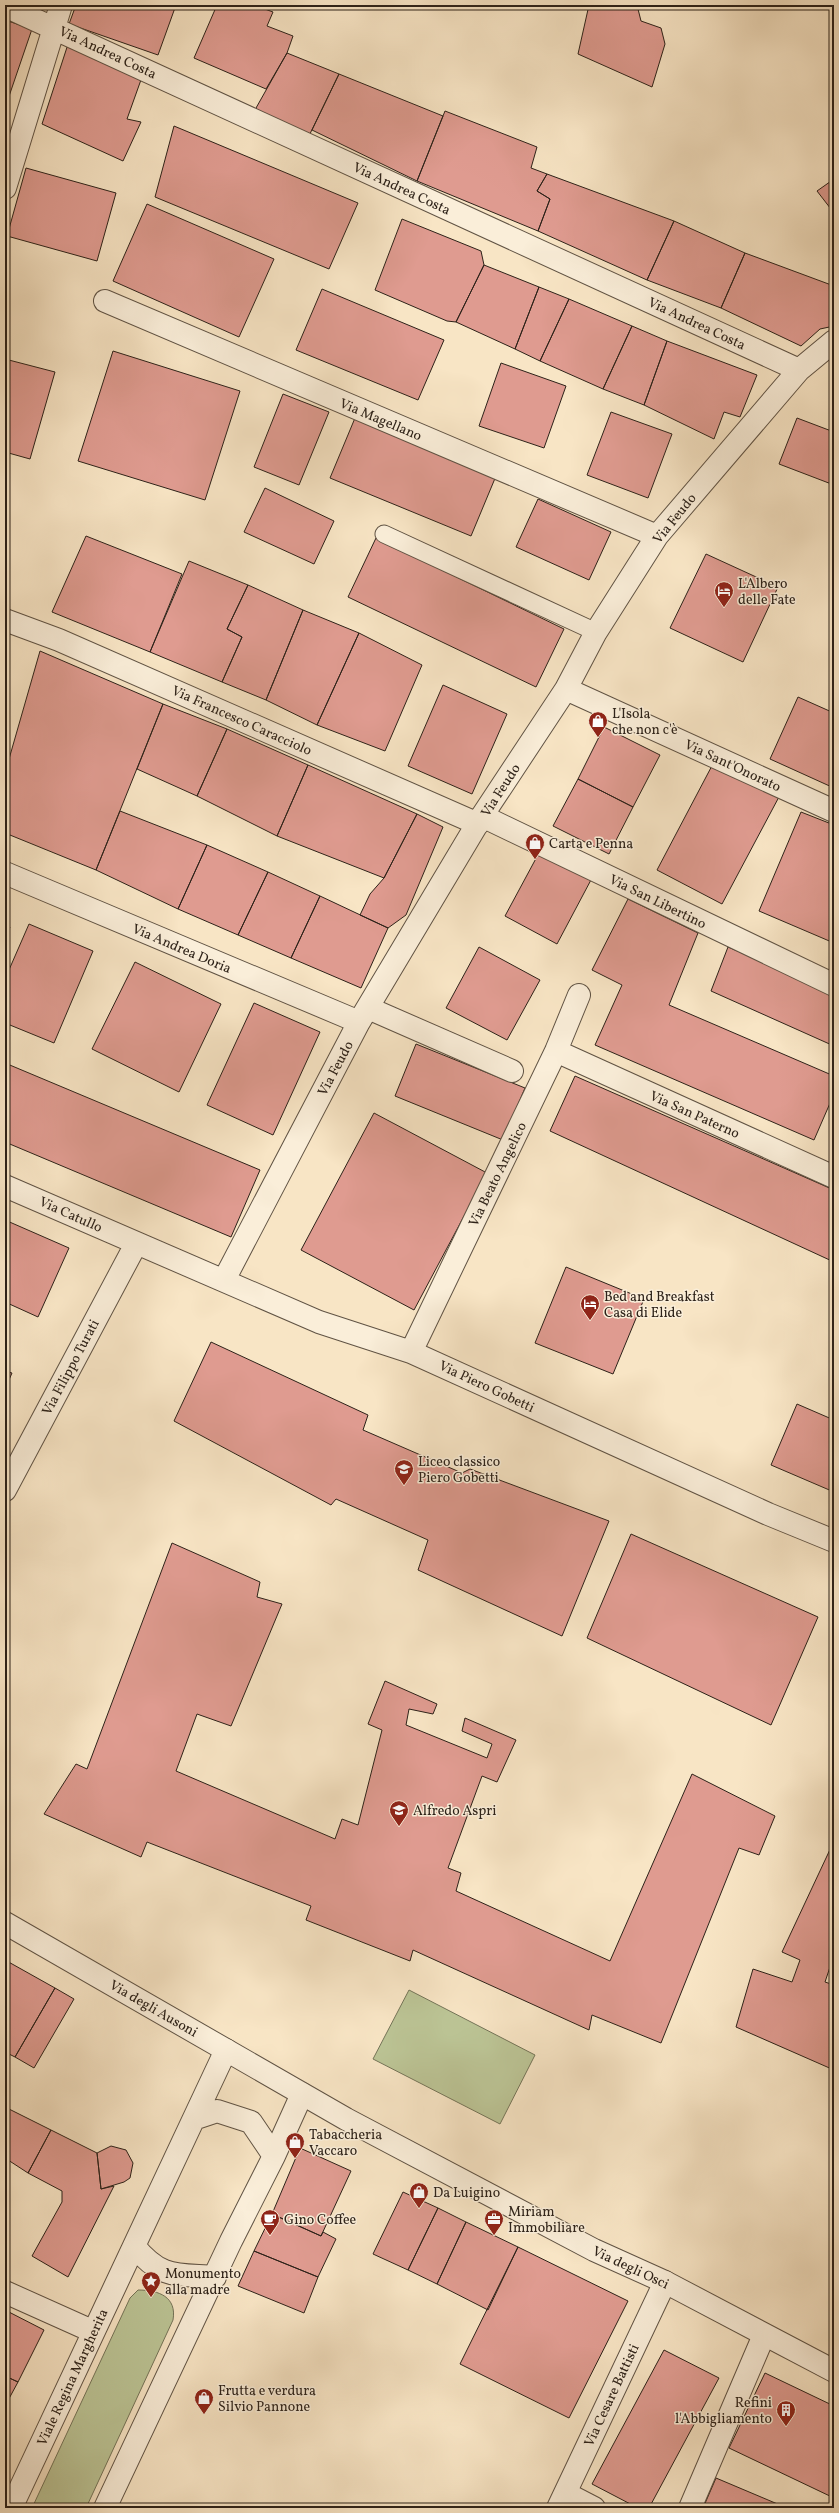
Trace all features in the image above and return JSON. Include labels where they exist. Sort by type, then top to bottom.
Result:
[{"type":"street","points":[[5,188],[61,5]]},
{"type":"street","name":"Via Andrea Costa","points":[[5,6],[54,27],[800,370]]},
{"type":"street","name":"Via Magellano","points":[[105,301],[657,536]]},
{"type":"street","name":"Via Feudo","points":[[224,1280],[364,1015],[480,820],[566,689],[596,632],[657,536],[800,370],[834,341]]},
{"type":"street","name":"Via Francesco Caracciolo","points":[[5,620],[59,640],[480,820]]},
{"type":"street","name":"Via Sant'Onorato","points":[[566,689],[834,812]]},
{"type":"street","name":"Via San Libertino","points":[[480,820],[834,985]]},
{"type":"street","name":"Via Andrea Doria","points":[[5,873],[364,1015],[512,1071]]},
{"type":"street","name":"Via Beato Angelico","points":[[411,1352],[556,1051],[579,995]]},
{"type":"street","name":"Via San Paterno","points":[[556,1051],[834,1176]]},
{"type":"street","name":"Via Catullo","points":[[5,1186],[136,1244]]},
{"type":"street","name":"Via Piero Gobetti","points":[[136,1244],[224,1280],[319,1322],[411,1352],[768,1514],[834,1541]]},
{"type":"street","name":"Via Filippo Turati","points":[[5,1490],[136,1244]]},
{"type":"street","name":"Via degli Ausoni","points":[[5,1923],[302,2094]]},
{"type":"street","name":"Viale Regina Margherita","points":[[10,2508],[92,2331],[196,2118],[226,2050]]},
{"type":"street","points":[[105,2508],[274,2156],[302,2094]]},
{"type":"street","name":"Via degli Osci","points":[[302,2094],[594,2250],[665,2282],[834,2371]]},
{"type":"street","points":[[196,2118],[217,2111],[250,2122],[274,2156]]},
{"type":"street","points":[[134,2246],[147,2262],[166,2274],[215,2277]]},
{"type":"street","name":"Via Cesare Battisti","points":[[561,2501],[665,2282]]},
{"type":"street","points":[[5,2292],[92,2331]]},
{"type":"street","points":[[690,2508],[764,2335]]},
{"type":"street","points":[[561,2501],[594,2508]]},
{"type":"lane","points":[[384,534],[596,632]]},
{"type":"green space","points":[[409,1990],[535,2055],[500,2124],[373,2059]]},
{"type":"green space","points":[[138,2290],[153,2291],[165,2296],[169,2300],[174,2312],[173,2320],[86,2508],[32,2508],[130,2298]]},
{"type":"building","points":[[76,5],[176,5],[158,55],[69,24]]},
{"type":"building","points":[[217,5],[254,5],[273,12],[267,26],[293,36],[287,53],[266,89],[194,58]]},
{"type":"building","points":[[589,5],[637,5],[641,21],[661,28],[665,44],[652,87],[578,54]]},
{"type":"building","points":[[5,20],[32,29],[5,108]]},
{"type":"building","points":[[70,38],[142,77],[127,119],[141,122],[123,161],[42,124]]},
{"type":"building","points":[[287,53],[339,74],[306,142],[264,121],[256,108]]},
{"type":"building","points":[[339,74],[443,116],[417,181],[312,130]]},
{"type":"building","points":[[445,111],[537,147],[531,168],[547,174],[537,191],[550,199],[538,231],[417,181]]},
{"type":"building","points":[[174,126],[358,203],[329,269],[155,197]]},
{"type":"building","points":[[26,168],[116,193],[97,261],[7,236]]},
{"type":"building","points":[[547,174],[674,221],[647,280],[538,231],[550,199],[537,191]]},
{"type":"building","points":[[834,179],[834,213],[817,191]]},
{"type":"building","points":[[147,204],[274,259],[239,337],[113,281]]},
{"type":"building","points":[[402,219],[481,251],[484,265],[456,322],[447,321],[375,290]]},
{"type":"building","points":[[674,221],[745,253],[721,308],[647,280]]},
{"type":"building","points":[[745,253],[834,286],[834,326],[820,329],[801,346],[721,308]]},
{"type":"building","points":[[484,265],[539,287],[515,349],[456,322]]},
{"type":"building","points":[[539,287],[569,299],[540,361],[515,349]]},
{"type":"building","points":[[322,289],[444,340],[418,400],[296,350]]},
{"type":"building","points":[[569,299],[632,326],[603,389],[540,361]]},
{"type":"building","points":[[632,326],[667,341],[644,405],[603,389]]},
{"type":"building","points":[[667,341],[757,375],[740,417],[724,412],[714,439],[644,405]]},
{"type":"building","points":[[113,351],[240,391],[205,500],[78,461]]},
{"type":"building","points":[[5,359],[55,372],[30,459],[5,452]]},
{"type":"building","points":[[501,363],[566,386],[544,448],[479,426]]},
{"type":"building","points":[[283,394],[329,412],[299,485],[254,467]]},
{"type":"building","points":[[611,412],[672,434],[648,498],[587,475]]},
{"type":"building","points":[[355,418],[496,476],[471,536],[330,478]]},
{"type":"building","points":[[797,418],[834,432],[834,485],[779,464]]},
{"type":"building","points":[[265,488],[334,521],[314,564],[244,532]]},
{"type":"building","points":[[538,499],[611,532],[589,580],[516,547]]},
{"type":"building","points":[[86,536],[182,574],[150,652],[52,612]]},
{"type":"building","points":[[376,538],[564,629],[536,687],[348,597]]},
{"type":"building","name":"L'Albero delle Fate","points":[[706,554],[778,587],[743,662],[670,628]]},
{"type":"building","points":[[189,561],[248,585],[227,629],[242,637],[222,682],[150,652]]},
{"type":"building","points":[[248,585],[303,610],[266,700],[222,682],[242,637],[227,629]]},
{"type":"building","points":[[303,610],[359,633],[317,725],[266,700]]},
{"type":"building","points":[[359,633],[422,665],[385,751],[317,725]]},
{"type":"building","points":[[40,651],[163,704],[96,870],[5,833],[5,773]]},
{"type":"building","points":[[443,685],[507,714],[472,794],[408,766]]},
{"type":"building","points":[[798,697],[834,713],[834,788],[770,759]]},
{"type":"building","points":[[163,704],[227,729],[197,796],[137,769]]},
{"type":"building","points":[[604,727],[660,755],[633,807],[578,779]]},
{"type":"building","points":[[227,729],[308,765],[277,836],[197,796]]},
{"type":"building","points":[[715,760],[780,795],[722,904],[657,870]]},
{"type":"building","points":[[308,765],[417,814],[384,878],[277,836]]},
{"type":"building","points":[[578,779],[633,807],[609,854],[553,826]]},
{"type":"building","points":[[120,811],[207,845],[178,909],[96,870]]},
{"type":"building","points":[[801,812],[834,825],[834,943],[759,911]]},
{"type":"building","points":[[417,814],[443,827],[406,915],[388,928],[360,915],[370,894],[384,878]]},
{"type":"building","points":[[207,845],[268,872],[238,935],[178,909]]},
{"type":"building","points":[[540,851],[592,878],[557,944],[505,916]]},
{"type":"building","points":[[268,872],[320,896],[291,958],[238,935]]},
{"type":"building","points":[[320,896],[388,928],[361,988],[291,958]]},
{"type":"building","points":[[628,899],[698,933],[669,1005],[834,1076],[834,1094],[814,1140],[595,1045],[622,985],[592,970]]},
{"type":"building","points":[[29,924],[93,951],[54,1043],[5,1023],[5,979]]},
{"type":"building","points":[[5,925],[10,927],[5,937]]},
{"type":"building","points":[[479,947],[540,980],[507,1040],[446,1008]]},
{"type":"building","points":[[728,947],[834,992],[834,1046],[711,991]]},
{"type":"building","points":[[135,962],[221,1004],[179,1092],[92,1049]]},
{"type":"building","points":[[254,1003],[320,1032],[273,1135],[207,1105]]},
{"type":"building","points":[[416,1044],[525,1088],[503,1140],[395,1096]]},
{"type":"building","points":[[5,1063],[260,1170],[231,1237],[5,1142]]},
{"type":"building","points":[[575,1076],[834,1190],[834,1262],[550,1131]]},
{"type":"building","points":[[374,1113],[487,1173],[414,1310],[301,1250]]},
{"type":"building","points":[[5,1220],[69,1248],[38,1317],[5,1302]]},
{"type":"building","name":"Bed and Breakfast Casa di Elide","points":[[566,1267],[644,1299],[613,1374],[535,1343]]},
{"type":"building","name":"Liceo classico Piero Gobetti","points":[[211,1342],[368,1415],[363,1430],[462,1473],[470,1469],[609,1521],[562,1636],[418,1570],[428,1540],[336,1499],[331,1505],[174,1421]]},
{"type":"building","points":[[5,1371],[12,1373],[5,1389]]},
{"type":"building","points":[[797,1404],[834,1420],[834,1492],[771,1465]]},
{"type":"building","points":[[631,1534],[818,1617],[771,1725],[587,1638]]},
{"type":"building","points":[[172,1543],[260,1582],[257,1597],[282,1604],[231,1726],[197,1714],[176,1771],[335,1839],[342,1819],[358,1825],[382,1730],[368,1724],[385,1681],[437,1704],[433,1714],[409,1709],[406,1725],[487,1758],[492,1744],[462,1731],[465,1718],[516,1740],[497,1782],[482,1776],[448,1868],[461,1873],[456,1891],[610,1961],[692,1774],[775,1816],[759,1855],[739,1848],[661,2043],[592,2015],[589,2030],[413,1950],[410,1961],[306,1920],[311,1906],[147,1842],[141,1857],[44,1814],[76,1764],[87,1769]]},
{"type":"building","points":[[834,1841],[834,1955],[825,1982],[834,1985],[834,2070],[736,2027],[753,1969],[792,1982],[800,1960],[782,1952]]},
{"type":"building","points":[[5,1960],[55,1988],[15,2057],[5,2052]]},
{"type":"building","points":[[55,1988],[74,1999],[34,2068],[15,2057]]},
{"type":"building","points":[[5,2107],[51,2130],[28,2173],[5,2158]]},
{"type":"building","points":[[51,2130],[97,2153],[101,2189],[114,2186],[68,2277],[32,2256],[62,2202],[62,2191],[28,2173]]},
{"type":"building","points":[[111,2146],[126,2150],[133,2163],[130,2178],[124,2182],[101,2189],[97,2153]]},
{"type":"building","points":[[300,2148],[351,2171],[321,2236],[272,2214]]},
{"type":"building","points":[[403,2192],[438,2208],[408,2270],[373,2254]]},
{"type":"building","points":[[438,2208],[466,2222],[437,2284],[408,2270]]},
{"type":"building","points":[[272,2214],[321,2236],[323,2232],[336,2239],[318,2277],[254,2251]]},
{"type":"building","points":[[466,2222],[518,2247],[488,2310],[437,2284]]},
{"type":"building","points":[[518,2247],[628,2301],[569,2418],[460,2364]]},
{"type":"building","points":[[254,2251],[318,2277],[304,2313],[238,2286]]},
{"type":"building","points":[[5,2310],[44,2330],[18,2382],[5,2376]]},
{"type":"building","points":[[664,2350],[719,2378],[649,2508],[638,2508],[592,2484]]},
{"type":"building","name":"Refini l'Abbigliamento","points":[[765,2373],[834,2406],[834,2498],[729,2448]]},
{"type":"building","points":[[5,2376],[18,2382],[5,2406]]},
{"type":"building","points":[[716,2478],[787,2508],[703,2508]]},
{"type":"place","name":"L'Albero delle Fate","points":[[724,608]]},
{"type":"place","name":"L'Isola che non c'è","points":[[598,738]]},
{"type":"place","name":"Carta e Penna","points":[[535,860]]},
{"type":"place","name":"Bed and Breakfast Casa di Elide","points":[[590,1321]]},
{"type":"place","name":"Liceo classico Piero Gobetti","points":[[404,1486]]},
{"type":"place","name":"Alfredo Aspri","points":[[399,1827]]},
{"type":"place","name":"Tabaccheria Vaccaro","points":[[295,2159]]},
{"type":"place","name":"Da Luigino","points":[[419,2209]]},
{"type":"place","name":"Gino Coffee","points":[[270,2236]]},
{"type":"place","name":"Miriam Immobiliare","points":[[494,2236]]},
{"type":"place","name":"Monumento alla madre","points":[[151,2298]]},
{"type":"place","name":"Frutta e verdura Silvio Pannone","points":[[204,2415]]},
{"type":"place","name":"Refini l'Abbigliamento","points":[[786,2427]]}]
